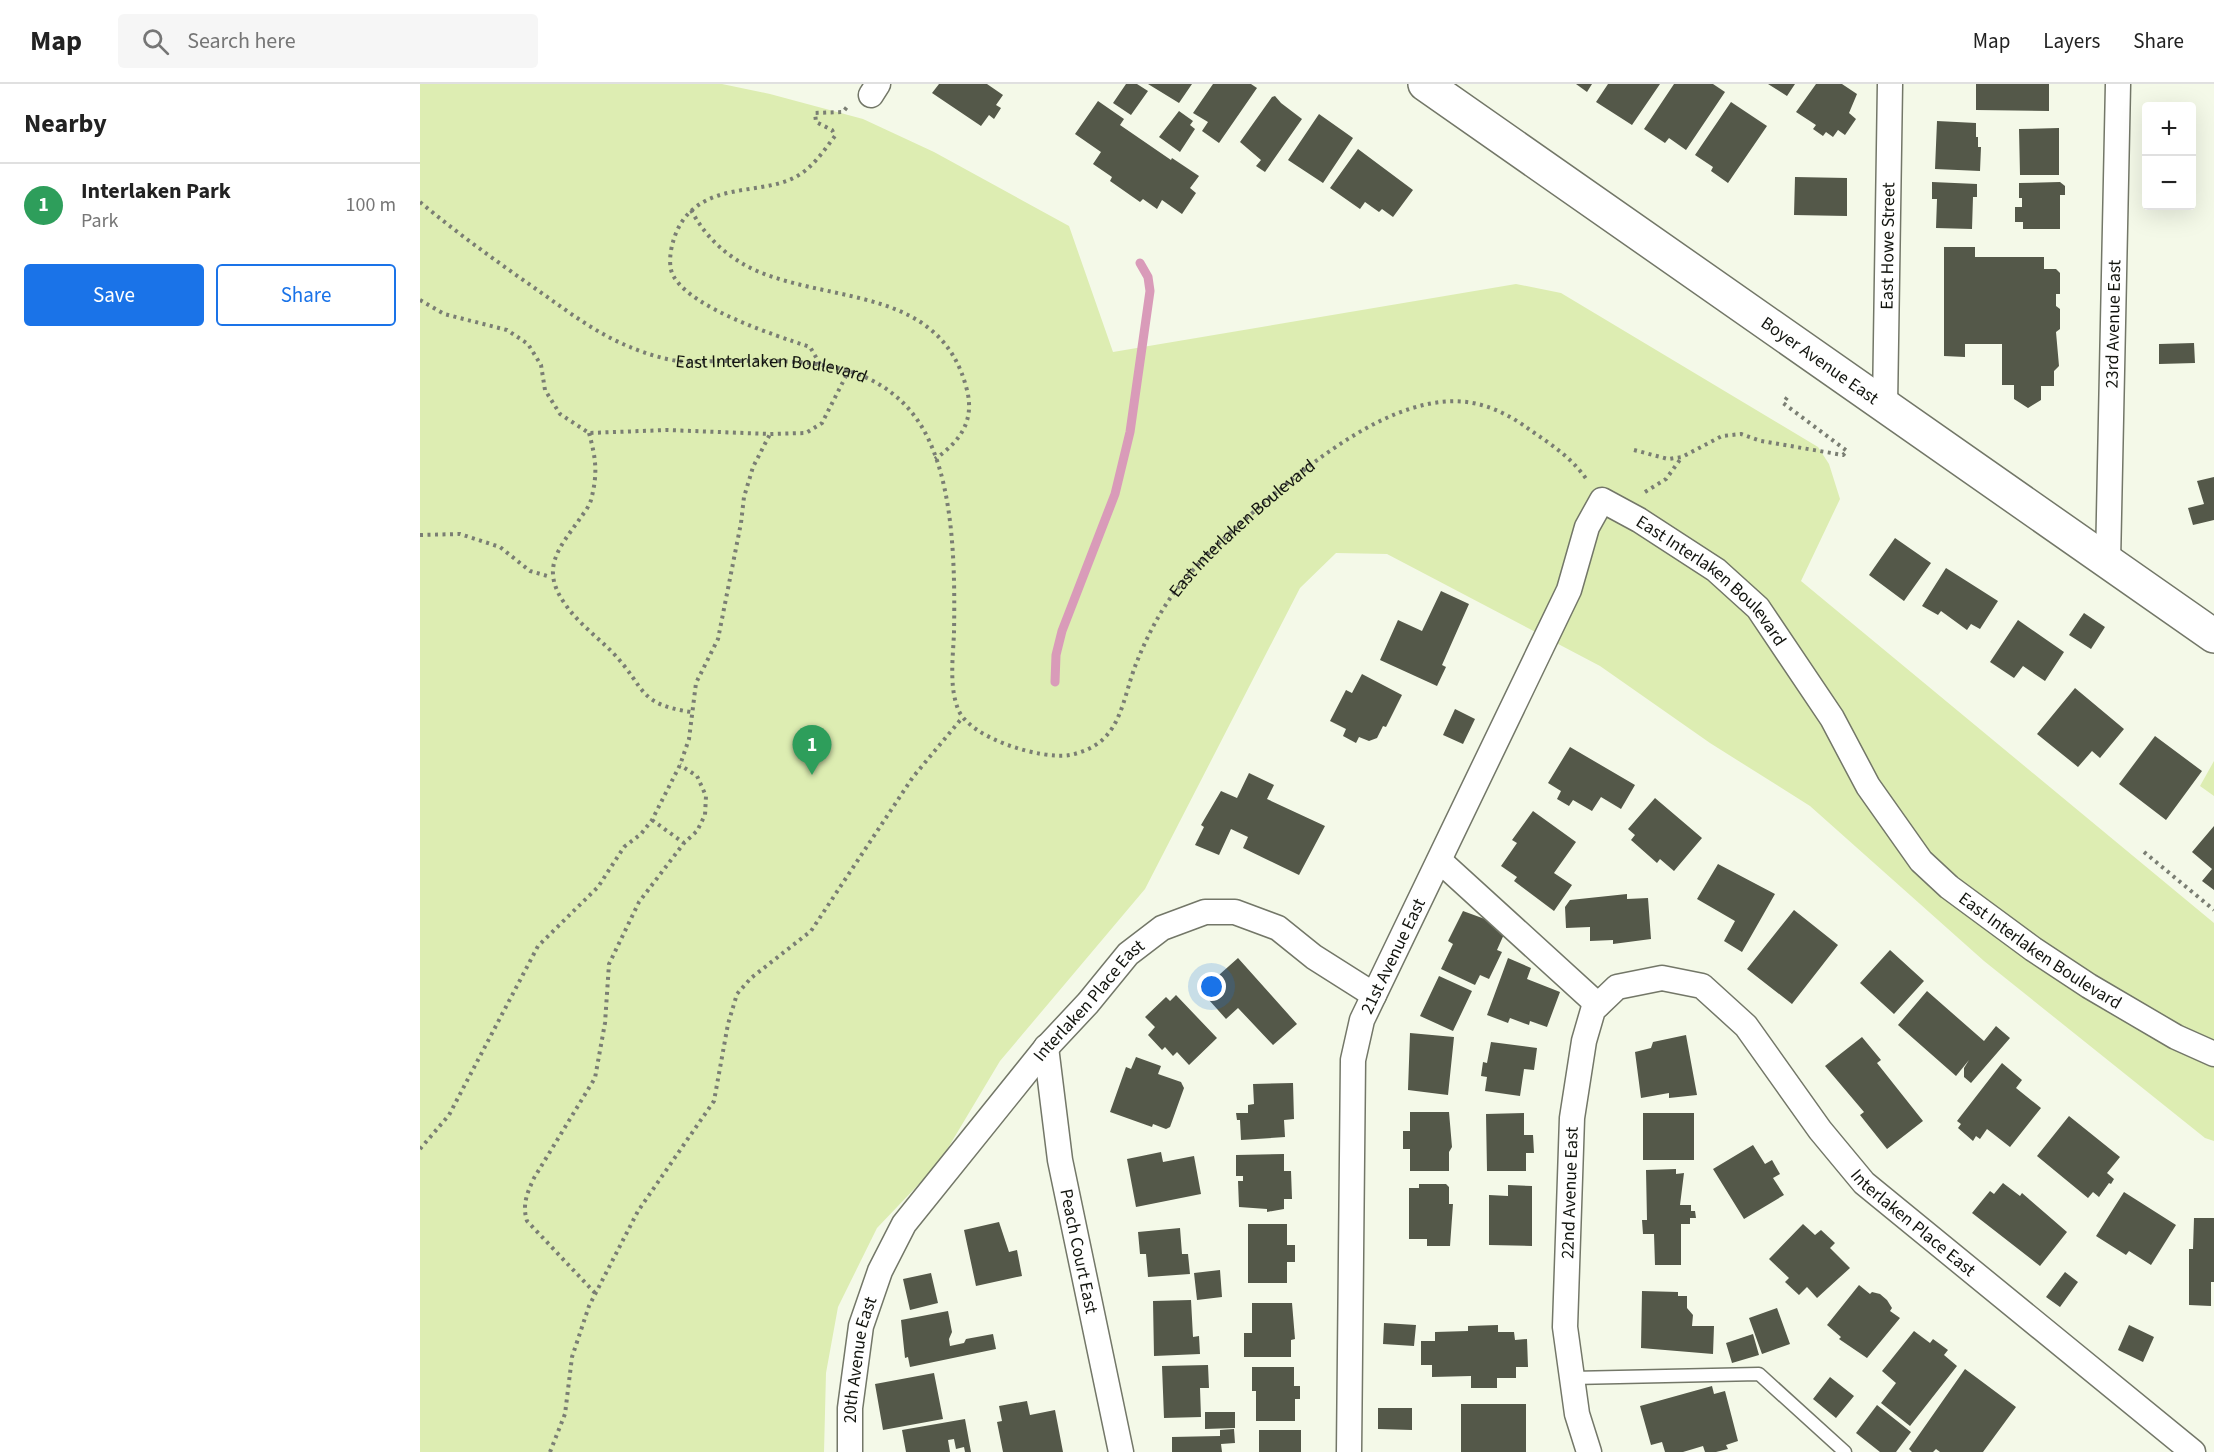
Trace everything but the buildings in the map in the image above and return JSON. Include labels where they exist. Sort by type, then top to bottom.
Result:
[{"type":"street","name":"Boyer Avenue East","points":[[1425,84],[2214,636]]},
{"type":"street","name":"East Howe Street","points":[[1885,406],[1890,84]]},
{"type":"street","name":"23rd Avenue East","points":[[2108,562],[2118,84]]},
{"type":"street","name":"21st Avenue East","points":[[1349,1452],[1353,1060],[1362,1020],[1569,590],[1587,527],[1602,500]]},
{"type":"street","name":"East Interlaken Boulevard","points":[[1602,500],[1639,520],[1716,570],[1758,608],[1832,718],[1868,786],[1921,861],[1949,887],[2033,949],[2089,986],[2176,1037],[2214,1054]]},
{"type":"street","points":[[1440,861],[1598,1005]]},
{"type":"street","name":"Interlaken Place East","points":[[880,1271],[904,1224],[1046,1047],[1088,1003],[1128,954],[1162,928],[1206,912],[1234,912],[1278,928],[1314,957],[1374,995]]},
{"type":"street","name":"Interlaken Place East","points":[[1662,978],[1702,986],[1711,994],[1746,1026],[1820,1130],[1864,1183],[2193,1452]]},
{"type":"street","name":"22nd Avenue East","points":[[1589,1452],[1577,1414],[1565,1327],[1572,1118],[1584,1041],[1593,1010],[1617,987],[1662,978]]},
{"type":"street","name":"Peach Court East","points":[[1046,1047],[1060,1160],[1121,1452]]},
{"type":"street","name":"20th Avenue East","points":[[850,1452],[850,1408],[861,1326],[880,1271]]},
{"type":"lane","points":[[1572,1378],[1760,1374],[1845,1452]]},
{"type":"path","points":[[820,364],[810,347],[770,333],[692,297],[672,276],[669,252],[676,231],[691,210],[739,188],[783,181],[800,174],[816,161],[835,136],[832,130],[816,122],[814,113],[834,114],[843,112],[847,106]]},
{"type":"path","name":"East Interlaken Boulevard","points":[[420,202],[588,326],[630,347],[678,362],[793,360],[820,364],[849,370],[877,381],[899,397],[919,422],[935,459],[950,513],[955,573],[952,673],[956,705],[962,718],[1018,750],[1042,756],[1069,755],[1091,748],[1108,734],[1136,663],[1156,621],[1191,572],[1293,478],[1330,452],[1394,414],[1443,402],[1482,404],[1497,411],[1574,461],[1602,500]]},
{"type":"path","points":[[691,210],[703,232],[718,246],[756,270],[799,285],[880,302],[919,320],[947,346],[962,372],[968,395],[968,423],[956,444],[935,459]]},
{"type":"path","points":[[420,300],[444,314],[507,330],[528,344],[541,364],[545,390],[560,414],[589,433],[668,430],[806,433],[822,423],[849,370]]},
{"type":"path","points":[[1634,450],[1668,459],[1682,457],[1722,436],[1741,434],[1761,441],[1843,455],[1847,451],[1783,404],[1789,395]]},
{"type":"path","points":[[589,433],[597,464],[590,503],[556,552],[551,578],[562,600],[577,620],[615,655],[637,685],[652,700],[665,708],[691,712]]},
{"type":"path","points":[[420,1149],[449,1115],[510,994],[538,946],[598,887],[624,847],[642,834],[652,820],[680,765],[689,739],[696,683],[718,639],[744,497],[753,467],[770,434]]},
{"type":"path","points":[[1645,492],[1666,479],[1682,457]]},
{"type":"path","points":[[420,535],[460,534],[500,547],[530,571],[551,578]]},
{"type":"path","points":[[550,1452],[565,1414],[572,1357],[595,1293],[638,1211],[714,1101],[728,1024],[737,994],[751,978],[811,931],[913,777],[962,718]]},
{"type":"path","points":[[595,1293],[527,1221],[524,1210],[526,1195],[595,1078],[605,1023],[609,964],[639,902],[684,843],[696,831],[705,815],[706,796],[697,776],[680,765]]},
{"type":"path","points":[[652,820],[684,843]]},
{"type":"path","points":[[2144,852],[2214,910]]},
{"type":"green space","points":[[420,84],[722,84],[770,94],[863,119],[934,152],[1069,226],[1113,352],[1516,284],[1561,293],[1818,447],[1829,464],[1840,499],[1801,581],[2214,923],[2214,1141],[2205,1138],[1984,961],[1810,806],[1710,743],[1600,666],[1387,554],[1336,553],[1300,588],[1145,889],[1000,1061],[939,1163],[877,1228],[838,1307],[826,1373],[824,1452],[420,1452]]},
{"type":"green space","points":[[2214,761],[2214,796],[2200,786]]},
{"type":"waterway","points":[[1055,682],[1056,655],[1062,631],[1115,494],[1130,432],[1150,291],[1148,277],[1140,263]]},
{"type":"place","name":"Interlaken Park","points":[[812,775]]}]
